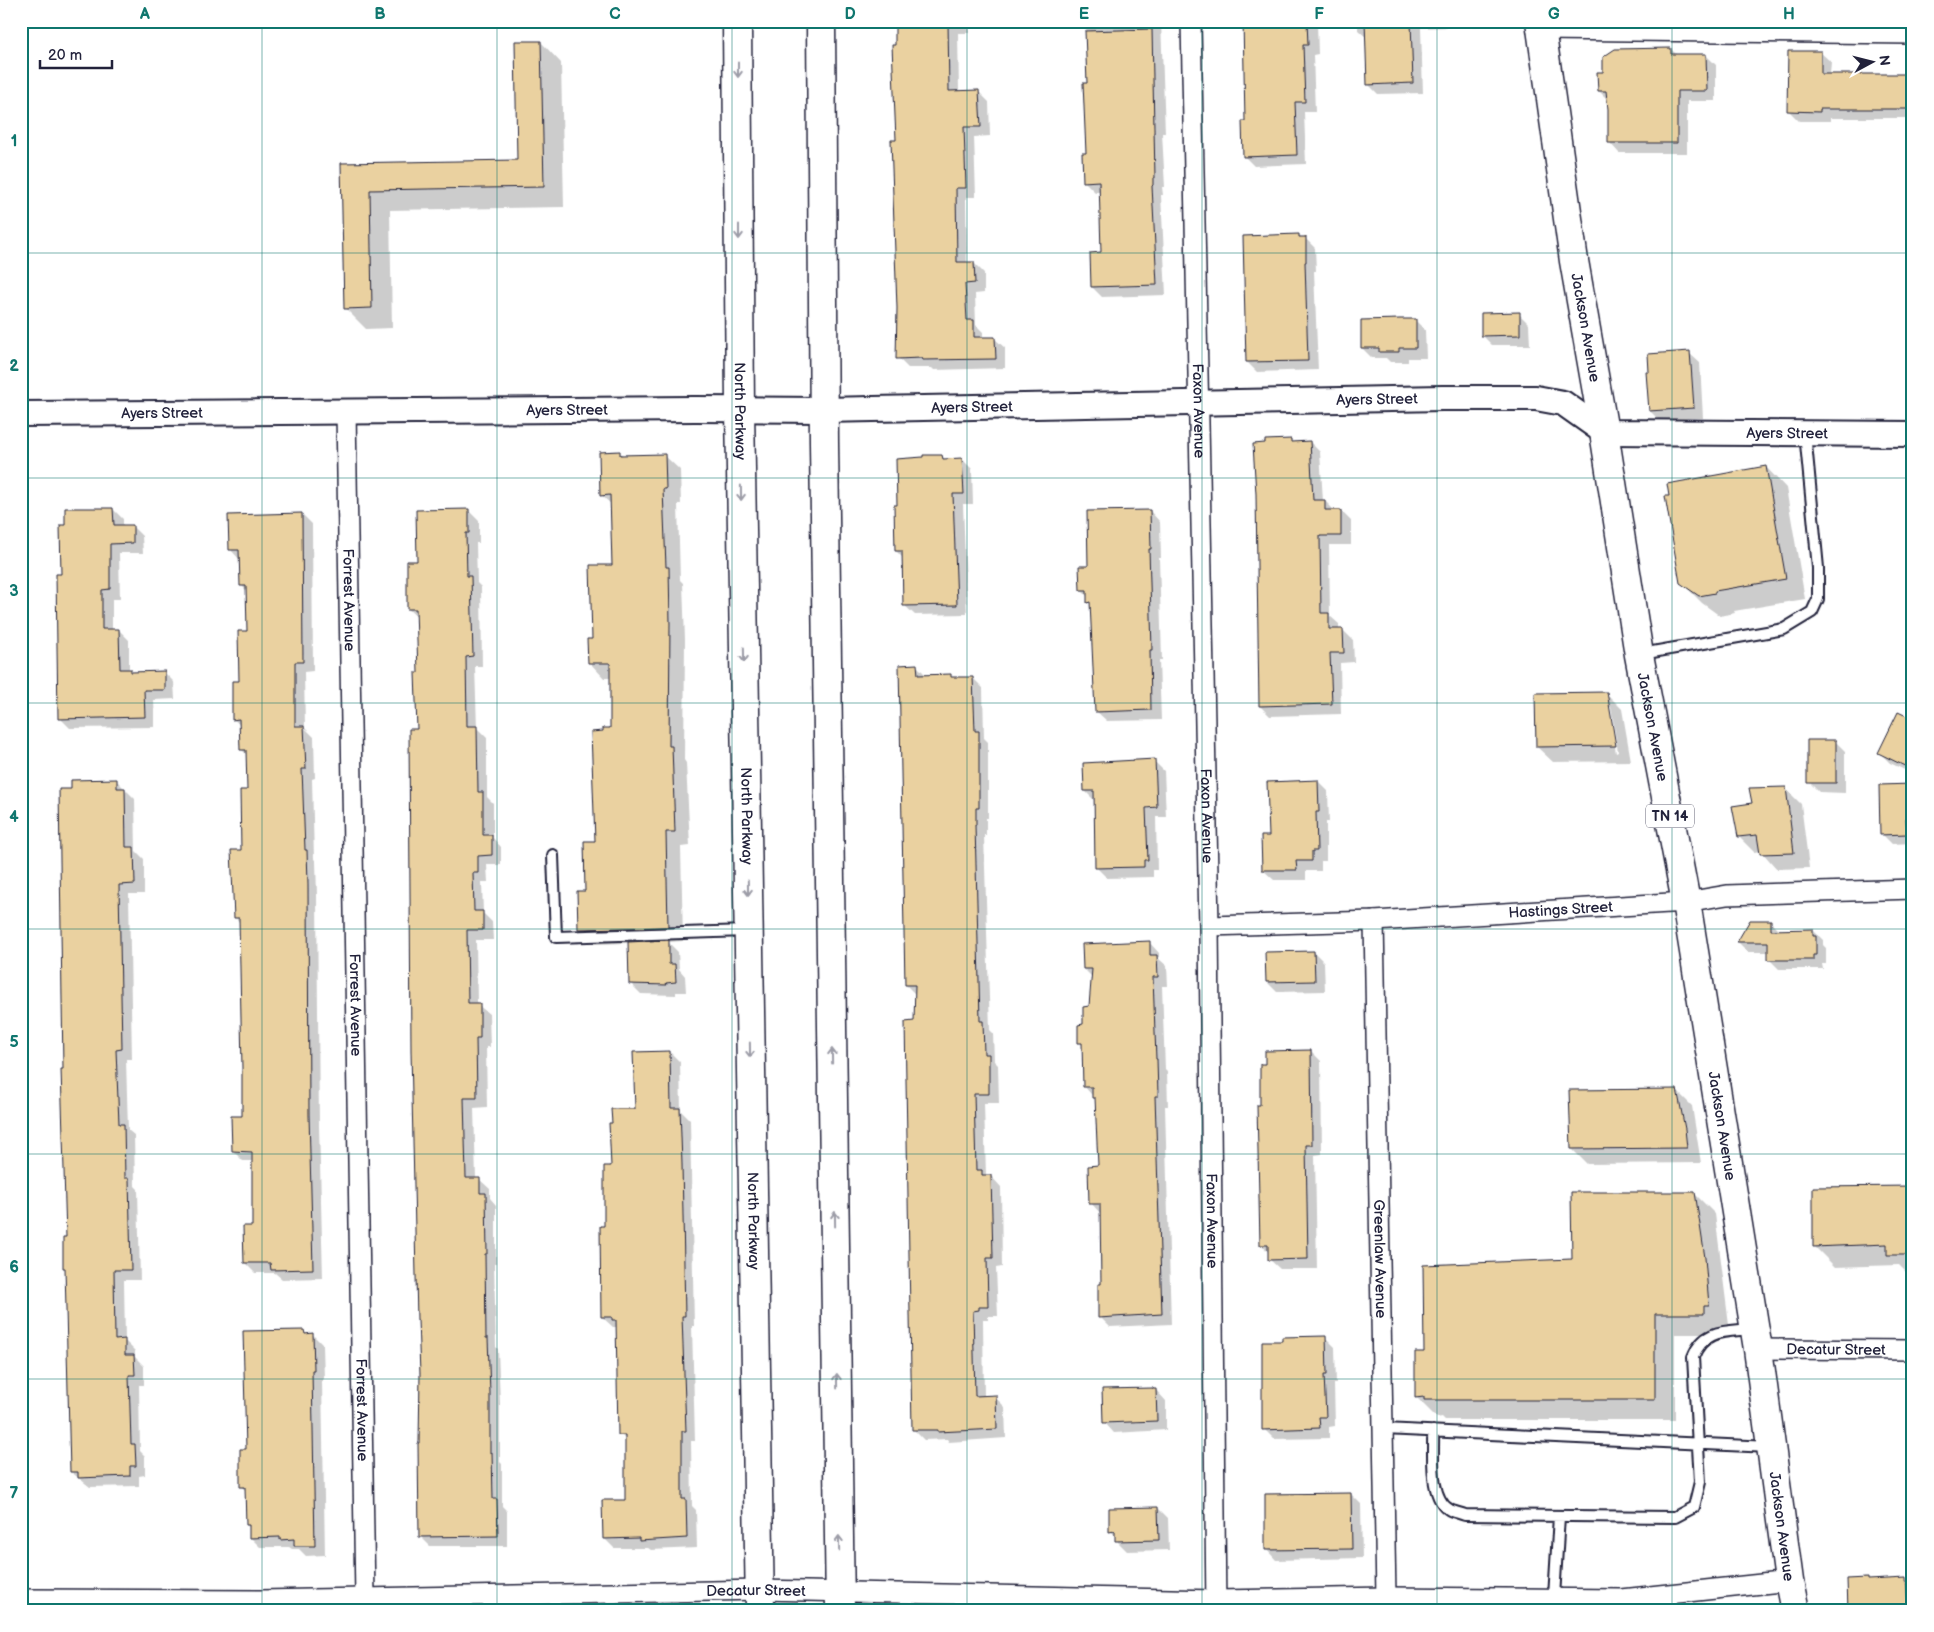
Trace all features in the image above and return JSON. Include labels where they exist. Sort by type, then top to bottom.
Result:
[{"type":"main road","name":"North Parkway","points":[[737,21],[740,409],[760,1600]]},
{"type":"main road","points":[[821,21],[824,410],[840,1601]]},
{"type":"main road","name":"Jackson Avenue","points":[[1541,26],[1574,261],[1604,432],[1639,654],[1686,902],[1756,1339],[1789,1581],[1795,1611]]},
{"type":"street","name":"Faxon Avenue","points":[[1191,21],[1210,926],[1216,1606]]},
{"type":"street","points":[[1541,26],[1913,34]]},
{"type":"street","name":"Ayers Street","points":[[21,414],[824,410],[1432,398],[1536,398],[1563,403],[1604,432],[1913,434]]},
{"type":"street","name":"Forrest Avenue","points":[[346,411],[365,1598]]},
{"type":"street","name":"Hastings Street","points":[[1210,926],[1374,921],[1686,902],[1727,895],[1913,889]]},
{"type":"street","name":"Greenlaw Avenue","points":[[1374,921],[1386,1597]]},
{"type":"street","name":"Decatur Street","points":[[1756,1339],[1913,1350]]},
{"type":"street","name":"Decatur Street","points":[[21,1599],[55,1605],[261,1605],[365,1598],[760,1600],[1216,1606],[1386,1597],[1551,1602],[1622,1599],[1789,1581]]},
{"type":"lane","points":[[1639,654],[1784,630],[1812,612],[1818,599],[1818,568],[1805,433]]},
{"type":"lane","points":[[553,855],[556,936],[748,931]]},
{"type":"lane","points":[[1433,1432],[1434,1485],[1440,1501],[1450,1510],[1465,1515],[1675,1517],[1694,1507],[1700,1482],[1693,1357],[1698,1346],[1706,1337],[1719,1333],[1756,1339]]},
{"type":"lane","points":[[1384,1429],[1771,1447]]},
{"type":"lane","points":[[1551,1602],[1559,1516]]},
{"type":"building","points":[[895,21],[948,21],[949,91],[979,90],[981,127],[964,127],[966,188],[956,188],[957,262],[974,262],[975,283],[965,284],[967,320],[974,320],[974,337],[995,337],[996,359],[896,359],[897,308],[891,140],[896,140],[892,45],[895,45]]},
{"type":"building","points":[[1243,21],[1307,21],[1308,45],[1303,45],[1305,102],[1295,102],[1297,155],[1243,157],[1242,121],[1245,121]]},
{"type":"building","points":[[1365,21],[1411,21],[1413,83],[1367,85]]},
{"type":"building","points":[[1152,29],[1155,178],[1153,178],[1152,186],[1157,285],[1091,287],[1090,253],[1101,252],[1099,181],[1083,182],[1082,153],[1086,153],[1083,83],[1087,83],[1085,31]]},
{"type":"building","points":[[515,41],[541,41],[544,187],[370,190],[372,308],[344,309],[341,163],[517,160]]},
{"type":"building","points":[[1671,48],[1671,54],[1706,54],[1707,91],[1677,91],[1677,143],[1608,143],[1606,91],[1598,91],[1597,72],[1603,72],[1603,57],[1615,49]]},
{"type":"building","points":[[1788,51],[1821,51],[1821,74],[1911,74],[1911,109],[1820,109],[1820,112],[1787,111]]},
{"type":"building","points":[[1299,234],[1299,237],[1306,237],[1308,361],[1246,362],[1243,236]]},
{"type":"building","points":[[1520,312],[1520,335],[1481,336],[1481,313]]},
{"type":"building","points":[[1416,319],[1416,348],[1399,348],[1399,352],[1379,352],[1379,348],[1361,348],[1361,320]]},
{"type":"building","points":[[1690,351],[1694,408],[1649,411],[1646,372],[1649,372],[1648,354]]},
{"type":"building","points":[[1291,439],[1291,442],[1310,441],[1313,500],[1325,500],[1325,510],[1341,510],[1341,536],[1320,536],[1321,613],[1329,613],[1329,629],[1343,629],[1344,653],[1330,653],[1332,704],[1259,706],[1256,494],[1253,444],[1265,443],[1265,440]]},
{"type":"building","points":[[620,451],[620,455],[665,454],[666,489],[663,489],[666,567],[669,567],[670,624],[669,746],[672,746],[675,832],[666,832],[668,927],[578,929],[577,891],[585,891],[584,841],[595,841],[591,732],[610,728],[610,663],[588,663],[587,639],[592,639],[590,565],[612,565],[610,495],[600,496],[599,452]]},
{"type":"building","points":[[923,455],[942,455],[943,459],[962,458],[964,494],[953,494],[957,605],[903,606],[902,551],[895,551],[896,459],[923,457]]},
{"type":"building","points":[[1766,466],[1786,579],[1715,591],[1715,593],[1699,596],[1680,583],[1665,496],[1669,496],[1667,484]]},
{"type":"building","points":[[65,508],[113,508],[114,525],[133,525],[133,543],[110,544],[110,589],[102,590],[102,629],[119,629],[120,669],[131,669],[131,672],[165,671],[165,690],[144,690],[145,717],[58,719],[56,574],[61,574],[60,525],[65,525]]},
{"type":"building","points":[[469,509],[469,533],[466,533],[467,576],[471,576],[473,656],[466,657],[467,726],[477,726],[478,792],[483,792],[483,835],[492,835],[492,855],[478,856],[478,873],[473,873],[474,911],[483,911],[483,930],[467,930],[468,1003],[480,1003],[480,1038],[476,1038],[477,1098],[464,1098],[466,1178],[480,1178],[480,1193],[486,1193],[486,1338],[488,1338],[490,1393],[490,1453],[492,1452],[493,1499],[497,1499],[498,1536],[419,1537],[418,1443],[420,1374],[411,1051],[409,729],[417,729],[415,673],[418,673],[416,609],[407,609],[407,561],[417,561],[416,510]]},
{"type":"building","points":[[1150,510],[1151,710],[1095,712],[1090,602],[1087,603],[1087,590],[1080,590],[1079,566],[1088,566],[1087,511]]},
{"type":"building","points":[[302,513],[303,662],[295,662],[295,726],[304,726],[306,769],[302,769],[308,884],[309,1115],[313,1269],[271,1270],[270,1263],[244,1263],[243,1226],[252,1226],[252,1152],[232,1151],[231,1116],[242,1116],[242,1068],[239,918],[234,918],[231,850],[241,850],[240,790],[247,790],[246,750],[240,750],[239,719],[232,720],[232,681],[239,681],[238,631],[247,631],[246,586],[240,586],[239,550],[229,550],[228,515]]},
{"type":"building","points":[[917,664],[918,675],[951,674],[951,677],[973,677],[975,731],[979,731],[979,808],[976,808],[975,825],[980,1021],[983,1021],[984,1054],[989,1054],[989,1094],[974,1094],[976,1170],[982,1170],[982,1175],[991,1175],[993,1258],[987,1258],[988,1307],[979,1307],[979,1310],[973,1311],[975,1396],[996,1395],[997,1429],[938,1432],[938,1430],[912,1430],[905,1022],[914,1021],[915,985],[905,985],[899,665]]},
{"type":"building","points":[[1607,692],[1616,746],[1536,747],[1535,693]]},
{"type":"building","points":[[1898,712],[1913,719],[1913,770],[1878,753]]},
{"type":"building","points":[[1807,740],[1836,740],[1836,783],[1807,783]]},
{"type":"building","points":[[1155,759],[1157,807],[1146,808],[1148,860],[1144,860],[1144,867],[1095,868],[1094,791],[1084,791],[1083,763]]},
{"type":"building","points":[[117,779],[117,788],[125,788],[126,847],[134,847],[135,884],[119,885],[122,1049],[116,1050],[119,1124],[124,1124],[125,1178],[129,1178],[131,1270],[114,1270],[115,1340],[125,1339],[125,1355],[134,1355],[135,1375],[129,1375],[131,1444],[135,1444],[136,1466],[130,1466],[130,1476],[78,1478],[78,1472],[70,1472],[65,1268],[63,1268],[63,1237],[66,1237],[61,1069],[63,1069],[59,789],[71,789],[71,780]]},
{"type":"building","points":[[1318,780],[1319,812],[1316,812],[1317,851],[1312,851],[1312,861],[1296,861],[1297,870],[1262,870],[1261,836],[1269,836],[1267,782]]},
{"type":"building","points":[[1913,784],[1913,819],[1906,819],[1907,834],[1880,835],[1879,785]]},
{"type":"building","points":[[1786,787],[1794,853],[1760,854],[1757,835],[1738,837],[1732,806],[1752,803],[1749,788]]},
{"type":"building","points":[[1750,920],[1771,920],[1771,930],[1813,929],[1813,936],[1816,936],[1816,955],[1813,955],[1813,960],[1768,960],[1768,942],[1737,942]]},
{"type":"building","points":[[669,940],[669,964],[675,964],[676,982],[666,983],[667,985],[629,984],[628,942]]},
{"type":"building","points":[[1150,941],[1150,955],[1157,955],[1158,977],[1153,977],[1158,1096],[1155,1096],[1162,1314],[1098,1318],[1098,1284],[1101,1284],[1100,1204],[1089,1204],[1088,1166],[1098,1165],[1095,1098],[1092,1098],[1092,1087],[1083,1087],[1082,1043],[1078,1043],[1078,1025],[1083,1024],[1083,1007],[1089,1006],[1092,969],[1083,969],[1082,944]]},
{"type":"building","points":[[1314,951],[1315,981],[1266,982],[1265,952]]},
{"type":"building","points":[[1311,1050],[1312,1145],[1306,1145],[1308,1259],[1268,1260],[1268,1245],[1260,1245],[1257,1105],[1260,1105],[1260,1064],[1265,1064],[1265,1051]]},
{"type":"building","points":[[670,1051],[671,1108],[680,1108],[682,1164],[685,1316],[682,1316],[686,1431],[682,1431],[682,1499],[686,1499],[687,1538],[639,1541],[639,1538],[603,1539],[602,1500],[625,1500],[625,1435],[618,1435],[616,1320],[612,1320],[612,1317],[601,1317],[600,1226],[604,1226],[604,1166],[611,1166],[609,1123],[612,1123],[611,1109],[635,1109],[633,1052]]},
{"type":"building","points":[[1677,1089],[1687,1148],[1571,1149],[1569,1090]]},
{"type":"building","points":[[1913,1186],[1911,1255],[1887,1255],[1887,1244],[1813,1247],[1813,1187]]},
{"type":"building","points":[[1571,1192],[1695,1192],[1705,1258],[1709,1305],[1704,1305],[1704,1314],[1655,1314],[1655,1400],[1424,1400],[1424,1397],[1415,1398],[1415,1352],[1424,1352],[1423,1265],[1572,1259]]},
{"type":"building","points":[[304,1330],[305,1334],[313,1333],[315,1546],[294,1546],[294,1539],[280,1540],[280,1537],[249,1538],[249,1525],[246,1525],[245,1487],[240,1487],[240,1449],[246,1449],[243,1331]]},
{"type":"building","points":[[1326,1336],[1327,1375],[1324,1375],[1326,1417],[1319,1417],[1320,1428],[1262,1430],[1262,1341],[1282,1341],[1282,1337]]},
{"type":"building","points":[[1102,1389],[1156,1389],[1157,1421],[1103,1423]]},
{"type":"building","points":[[1351,1493],[1352,1549],[1265,1550],[1265,1494]]},
{"type":"building","points":[[1158,1507],[1159,1540],[1115,1541],[1115,1531],[1109,1532],[1109,1508]]},
{"type":"building","points":[[1867,1578],[1867,1580],[1906,1578],[1908,1607],[1876,1609],[1876,1611],[1848,1611],[1847,1579]]}]
